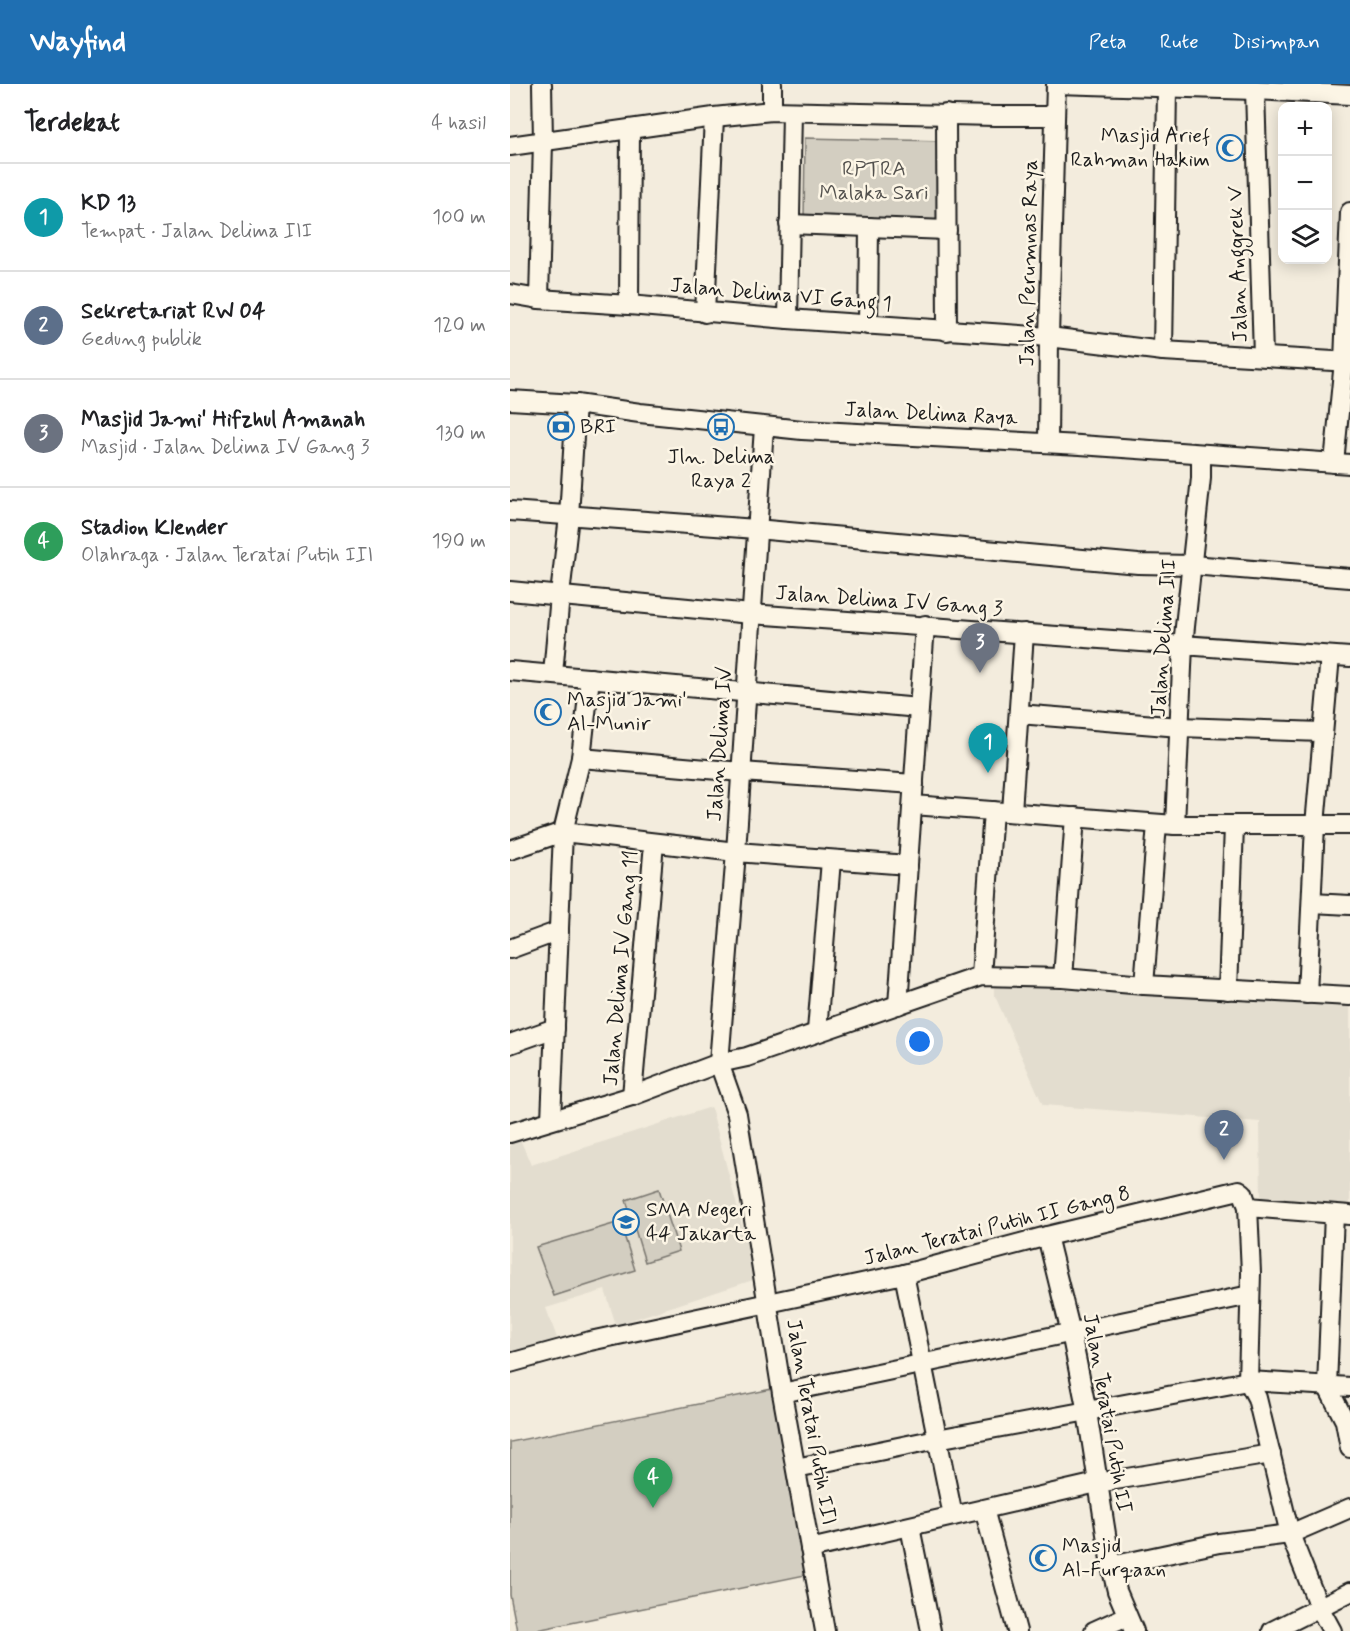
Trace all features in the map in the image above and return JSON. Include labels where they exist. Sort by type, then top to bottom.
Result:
[{"type":"street","points":[[539,299],[542,84]]},
{"type":"street","points":[[772,84],[772,111]]},
{"type":"street","points":[[1056,84],[1350,95]]},
{"type":"street","name":"Jalan Perumnas Raya","points":[[1048,443],[1056,84]]},
{"type":"street","points":[[1163,351],[1167,88]]},
{"type":"street","name":"Jalan Anggrek V","points":[[1255,90],[1263,356],[1347,361]]},
{"type":"street","points":[[510,146],[772,111],[1054,116]]},
{"type":"street","points":[[788,319],[792,112]]},
{"type":"street","points":[[946,114],[947,331]]},
{"type":"street","points":[[705,313],[714,117]]},
{"type":"street","points":[[629,305],[630,129]]},
{"type":"street","points":[[1342,464],[1350,212]]},
{"type":"street","points":[[789,224],[947,230]]},
{"type":"street","points":[[868,325],[869,227]]},
{"type":"street","name":"Jalan Delima VI Gang 1","points":[[510,294],[539,299],[705,313],[1049,337],[1163,351],[1263,356]]},
{"type":"street","name":"Jalan Delima Raya","points":[[510,400],[576,404],[764,427],[1048,443],[1342,464]]},
{"type":"street","points":[[553,674],[569,516],[576,404]]},
{"type":"street","name":"Jalan Delima IV","points":[[719,1063],[736,852],[764,427]]},
{"type":"street","name":"Jalan Delima III","points":[[1144,986],[1180,727],[1183,645],[1201,478],[1201,454]]},
{"type":"street","points":[[510,511],[756,529],[1138,564],[1192,565],[1350,578]]},
{"type":"street","name":"Jalan Delima IV Gang 3","points":[[510,591],[751,614],[1350,657]]},
{"type":"street","points":[[898,1005],[924,626]]},
{"type":"street","points":[[1012,812],[1024,633]]},
{"type":"street","points":[[1307,994],[1315,825],[1330,656]]},
{"type":"street","points":[[510,671],[919,708]]},
{"type":"street","points":[[551,1120],[563,832],[581,758],[590,678]]},
{"type":"street","points":[[1019,714],[1180,727],[1322,732]]},
{"type":"street","points":[[581,758],[914,784]]},
{"type":"street","points":[[913,805],[1166,825],[1350,825]]},
{"type":"street","points":[[981,976],[993,811]]},
{"type":"street","points":[[1063,978],[1075,817]]},
{"type":"street","points":[[1228,990],[1234,826]]},
{"type":"street","points":[[510,850],[563,832]]},
{"type":"street","name":"Jalan Delima IV Gang 11","points":[[563,832],[736,852],[908,865]]},
{"type":"street","name":"Jalan Delima IV Gang 11","points":[[632,1096],[654,843]]},
{"type":"street","points":[[817,1031],[831,860]]},
{"type":"street","points":[[1312,903],[1350,905]]},
{"type":"street","points":[[510,948],[559,931]]},
{"type":"street","points":[[510,1133],[632,1096],[719,1063],[747,1057],[981,976],[1063,978],[1144,986],[1350,996]]},
{"type":"street","points":[[510,1044],[555,1028]]},
{"type":"street","points":[[719,1063],[737,1114],[767,1304]]},
{"type":"street","name":"Jalan Teratai Putih II Gang 8","points":[[767,1304],[904,1274],[1047,1236],[1237,1190],[1243,1193],[1248,1207]]},
{"type":"street","points":[[1332,1631],[1319,1607],[1290,1533],[1257,1398],[1248,1381],[1250,1253],[1248,1207],[1342,1214],[1327,1386],[1345,1421],[1350,1448]]},
{"type":"street","name":"Jalan Teratai Putih II","points":[[1047,1236],[1071,1333],[1087,1412],[1111,1566],[1117,1591],[1131,1623]]},
{"type":"street","points":[[904,1274],[953,1516]]},
{"type":"street","points":[[782,1393],[1250,1295]]},
{"type":"street","name":"Jalan Teratai Putih III","points":[[510,1363],[590,1341],[767,1304],[825,1631]]},
{"type":"street","points":[[795,1468],[1248,1381],[1350,1388]]},
{"type":"street","points":[[810,1549],[1097,1483],[1271,1454]]},
{"type":"street","points":[[1111,1566],[1219,1543],[1290,1533],[1350,1508]]},
{"type":"street","points":[[984,1509],[1017,1631]]},
{"type":"street","points":[[910,1527],[931,1631]]},
{"type":"street","points":[[1272,1631],[1350,1592]]},
{"type":"street","points":[[1094,1631],[1131,1623]]},
{"type":"shaded area","points":[[994,986],[1350,1006],[1350,1207],[1261,1202],[1260,1122],[1043,1105],[994,996]]},
{"type":"shaded area","name":"SMA Negeri 44 Jakarta","points":[[711,1107],[756,1279],[616,1325],[605,1290],[546,1308],[557,1338],[510,1356],[510,1134],[517,1132],[531,1165]]},
{"type":"green space","name":"RPTRA Malaka Sari","points":[[805,138],[945,141],[943,225],[804,221]]},
{"type":"green space","points":[[659,1189],[679,1251],[645,1262],[626,1200]]},
{"type":"green space","points":[[620,1222],[635,1270],[554,1296],[536,1247]]},
{"type":"green space","points":[[772,1389],[810,1574],[532,1631],[517,1631],[510,1595],[510,1442]]},
{"type":"place","name":"Masjid Arief Rahman Hakim","points":[[1230,148]]},
{"type":"place","name":"BRI","points":[[561,427]]},
{"type":"place","name":"Jln. Delima Raya 2","points":[[721,427]]},
{"type":"place","name":"Masjid Jami' Hifzhul Amanah","points":[[980,673]]},
{"type":"place","name":"Masjid Jami' Al-Munir","points":[[548,712]]},
{"type":"place","name":"KD 13","points":[[988,773]]},
{"type":"place","name":"Sekretariat RW 04","points":[[1224,1160]]},
{"type":"place","name":"SMA Negeri 44 Jakarta","points":[[626,1222]]},
{"type":"place","name":"Stadion Klender","points":[[653,1508]]},
{"type":"place","name":"Masjid Al-Furqaan","points":[[1043,1558]]}]
